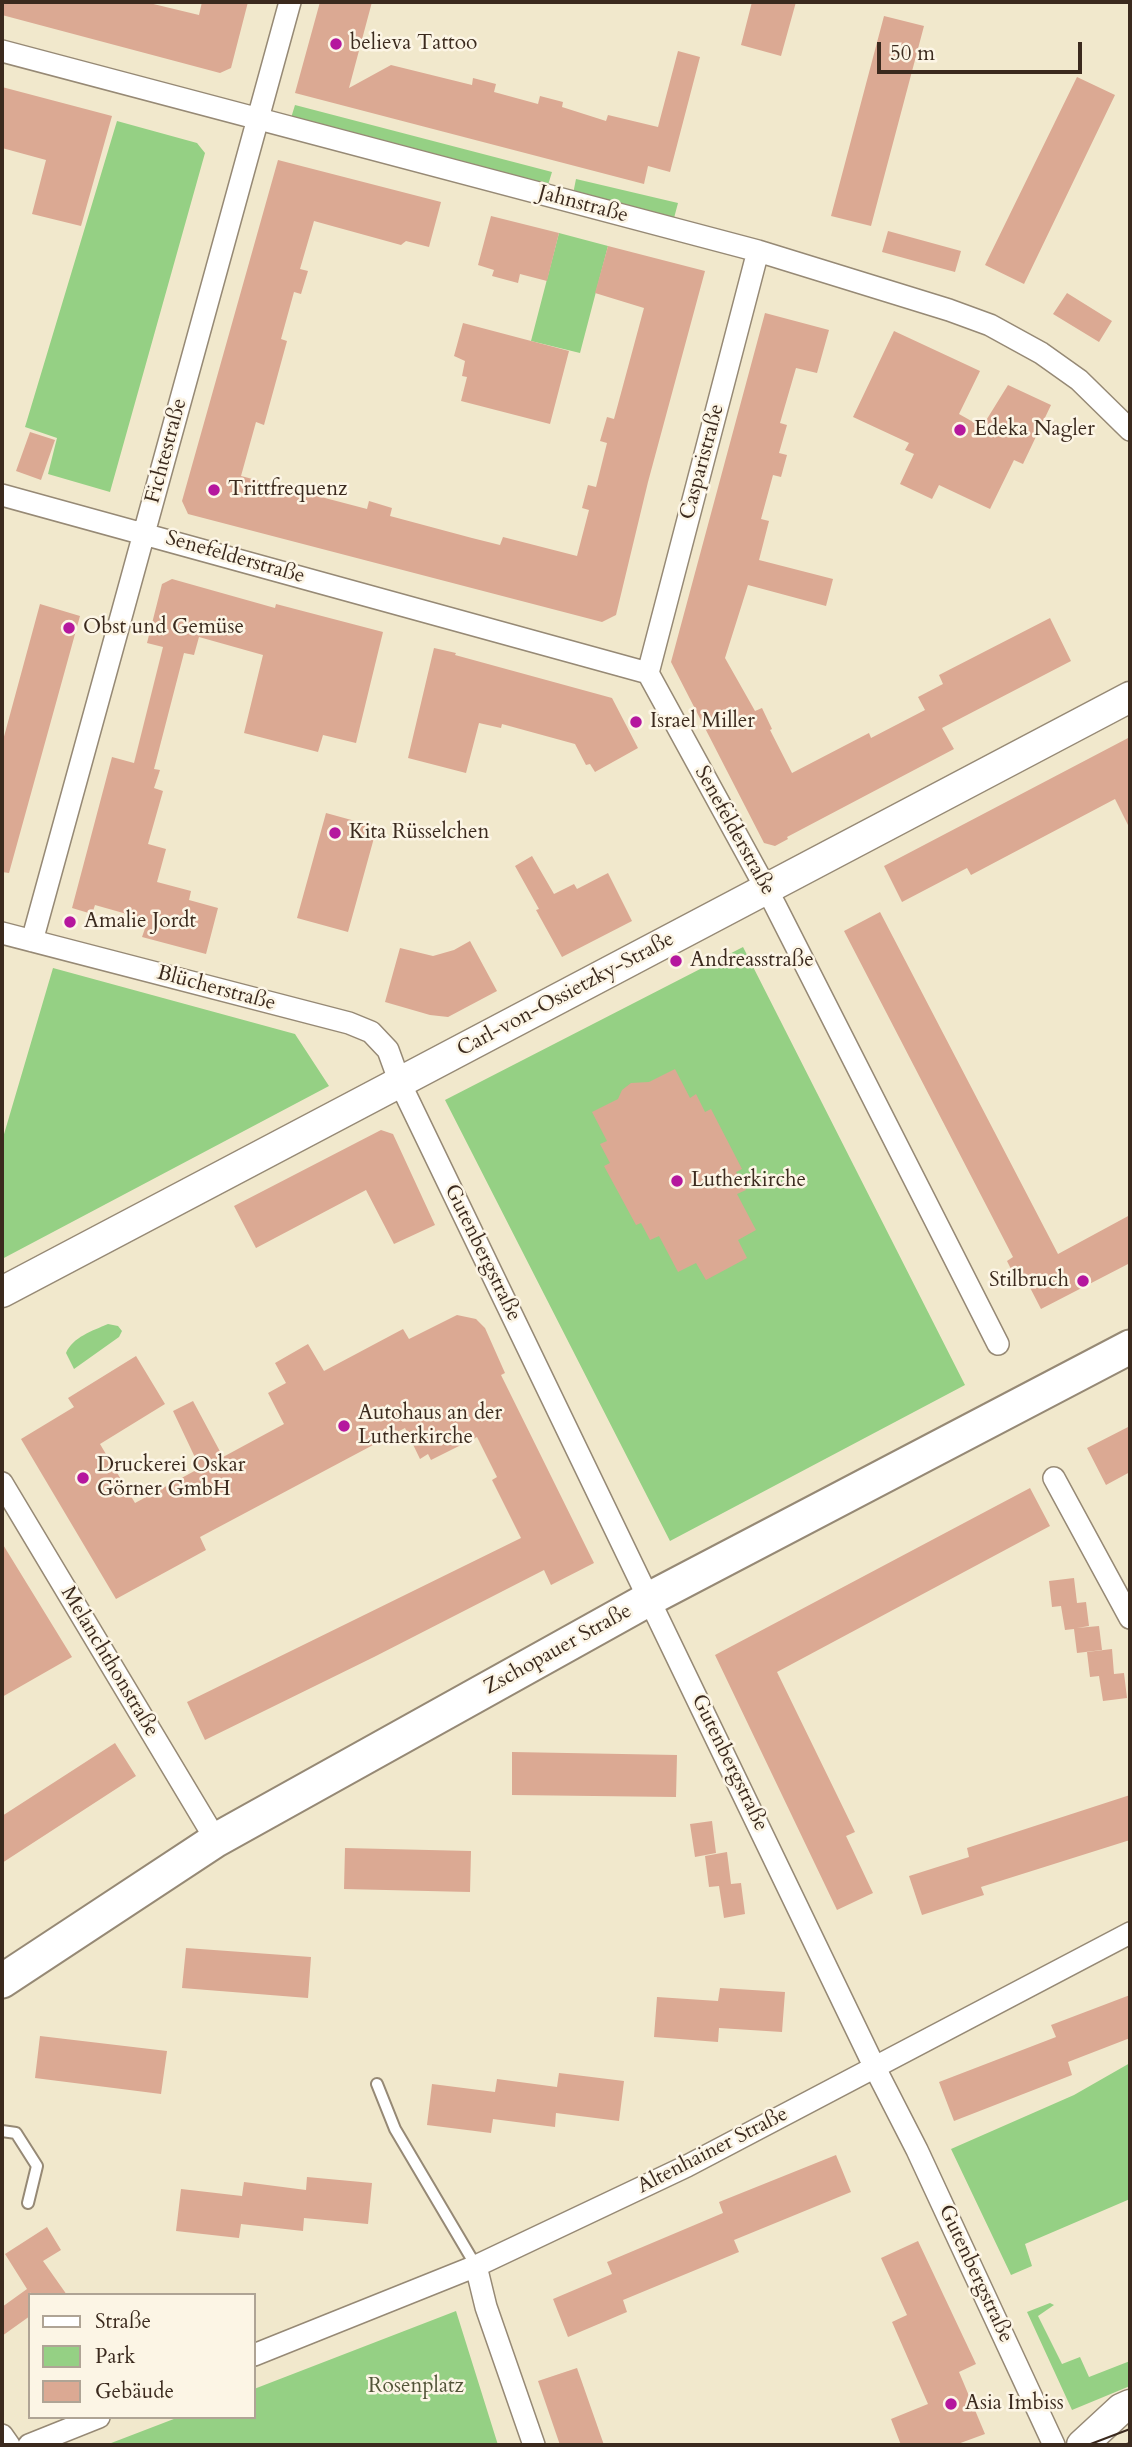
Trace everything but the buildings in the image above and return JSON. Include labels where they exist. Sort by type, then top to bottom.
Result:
[{"type":"main road","name":"Zschopauer Straße","points":[[2,1981],[216,1840],[649,1599],[1130,1346]]},
{"type":"street","name":"Fichtestraße","points":[[32,941],[290,2]]},
{"type":"street","name":"Jahnstraße","points":[[2,51],[758,251],[936,305],[989,325],[1041,353],[1079,380],[1130,430]]},
{"type":"street","name":"Casparistraße","points":[[648,673],[758,251]]},
{"type":"street","name":"Senefelderstraße","points":[[2,495],[648,673],[767,889],[998,1344]]},
{"type":"street","name":"Carl-von-Ossietzky-Straße","points":[[2,1292],[1130,698]]},
{"type":"street","name":"Blücherstraße","points":[[2,933],[349,1023],[371,1032],[388,1050],[400,1083]]},
{"type":"street","name":"Gutenbergstraße","points":[[400,1083],[917,2150],[1054,2445]]},
{"type":"street","points":[[1054,1478],[1130,1618]]},
{"type":"street","name":"Melanchthonstraße","points":[[2,1483],[216,1840]]},
{"type":"street","name":"Altenhainer Straße","points":[[476,2266],[687,2165],[1130,1933]]},
{"type":"street","points":[[256,2354],[476,2266],[486,2306],[534,2445]]},
{"type":"street","points":[[1082,2445],[1121,2409],[1130,2405]]},
{"type":"street","points":[[29,2445],[94,2419]]},
{"type":"street","points":[[2,2435],[9,2445]]},
{"type":"lane","points":[[377,2084],[396,2129],[476,2266]]},
{"type":"lane","points":[[2,2131],[16,2133],[37,2166],[28,2203]]},
{"type":"green space","points":[[295,105],[552,172],[548,185],[291,118]]},
{"type":"green space","points":[[117,121],[197,143],[205,153],[110,492],[48,474],[57,438],[25,427]]},
{"type":"green space","points":[[576,179],[678,203],[674,218],[573,194]]},
{"type":"green space","points":[[559,233],[608,246],[580,353],[531,341]]},
{"type":"green space","points":[[743,947],[965,1385],[670,1541],[445,1100]]},
{"type":"green space","points":[[53,968],[295,1034],[329,1086],[2,1259],[2,1141]]},
{"type":"green space","points":[[108,1324],[118,1326],[122,1331],[119,1337],[74,1369],[66,1353],[69,1347],[84,1335]]},
{"type":"green space","points":[[1130,2063],[1130,2199],[1025,2244],[1032,2266],[1011,2275],[951,2149],[1074,2095]]},
{"type":"green space","points":[[1050,2303],[1054,2305],[1038,2316],[1062,2364],[1080,2357],[1089,2377],[1130,2361],[1130,2386],[1072,2410],[1027,2312]]},
{"type":"green space","name":"Rosenplatz","points":[[456,2311],[498,2445],[106,2445],[174,2419],[256,2419],[256,2388]]},
{"type":"tram line","points":[[1088,2445],[1130,2429]]},
{"type":"tram line","points":[[1123,2445],[1130,2443]]},
{"type":"place","name":"believa Tattoo","points":[[336,44]]},
{"type":"place","name":"Edeka Nagler","points":[[960,430]]},
{"type":"place","name":"Trittfrequenz","points":[[214,490]]},
{"type":"place","name":"Obst und Gemüse","points":[[69,628]]},
{"type":"place","name":"Israel Miller","points":[[636,722]]},
{"type":"place","name":"Kita Rüsselchen","points":[[335,833]]},
{"type":"place","name":"Amalie Jordt","points":[[70,922]]},
{"type":"place","name":"Andreasstraße","points":[[676,961]]},
{"type":"place","name":"Lutherkirche","points":[[677,1181]]},
{"type":"place","name":"Stilbruch","points":[[1083,1281]]},
{"type":"place","name":"Autohaus an der Lutherkirche","points":[[344,1426]]},
{"type":"place","name":"Druckerei Oskar Görner GmbH","points":[[83,1478]]},
{"type":"place","name":"Asia Imbiss","points":[[951,2404]]}]
